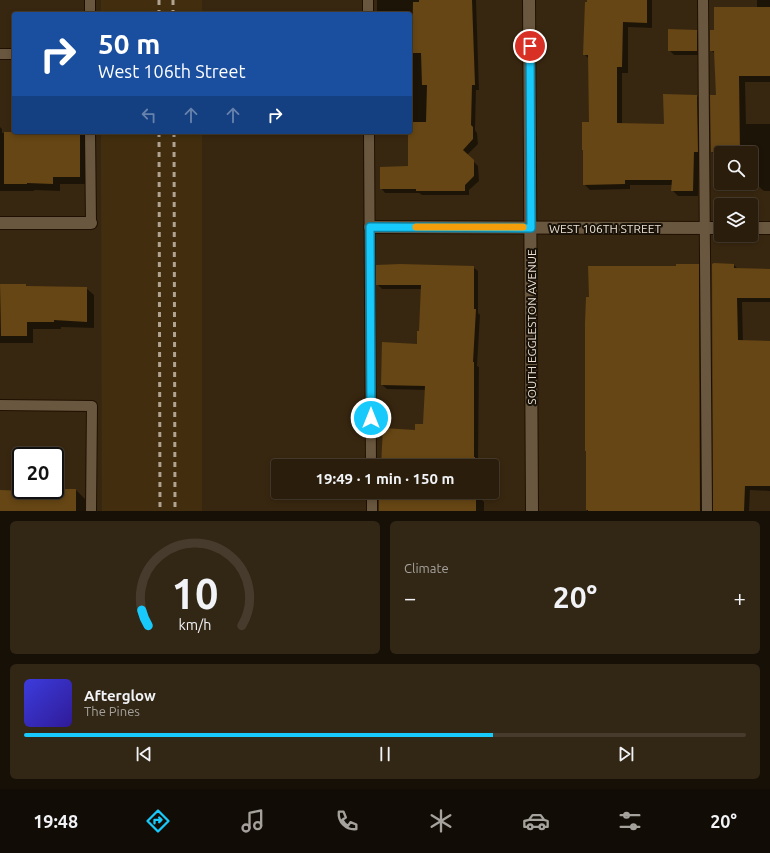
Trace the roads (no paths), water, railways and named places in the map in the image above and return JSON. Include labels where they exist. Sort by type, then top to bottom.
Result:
[{"type":"street","name":"SOUTH EGGLESTON AVENUE","points":[[529,0],[532,511]]},
{"type":"street","points":[[0,223],[91,223]]},
{"type":"street","name":"WEST 106TH STREET","points":[[370,227],[714,228]]},
{"type":"street","points":[[758,228],[770,228]]},
{"type":"lane","points":[[90,0],[90,12]]},
{"type":"lane","points":[[368,0],[368,12]]},
{"type":"lane","points":[[703,0],[707,511]]},
{"type":"lane","points":[[0,54],[12,54]]},
{"type":"lane","points":[[90,134],[91,223]]},
{"type":"lane","points":[[369,134],[371,459]]},
{"type":"lane","points":[[0,405],[92,406],[91,511]]},
{"type":"lane","points":[[372,499],[372,511]]},
{"type":"railway","points":[[159,0],[159,12]]},
{"type":"railway","points":[[173,0],[173,12]]},
{"type":"railway","points":[[159,134],[160,511]]},
{"type":"railway","points":[[174,134],[175,511]]}]
